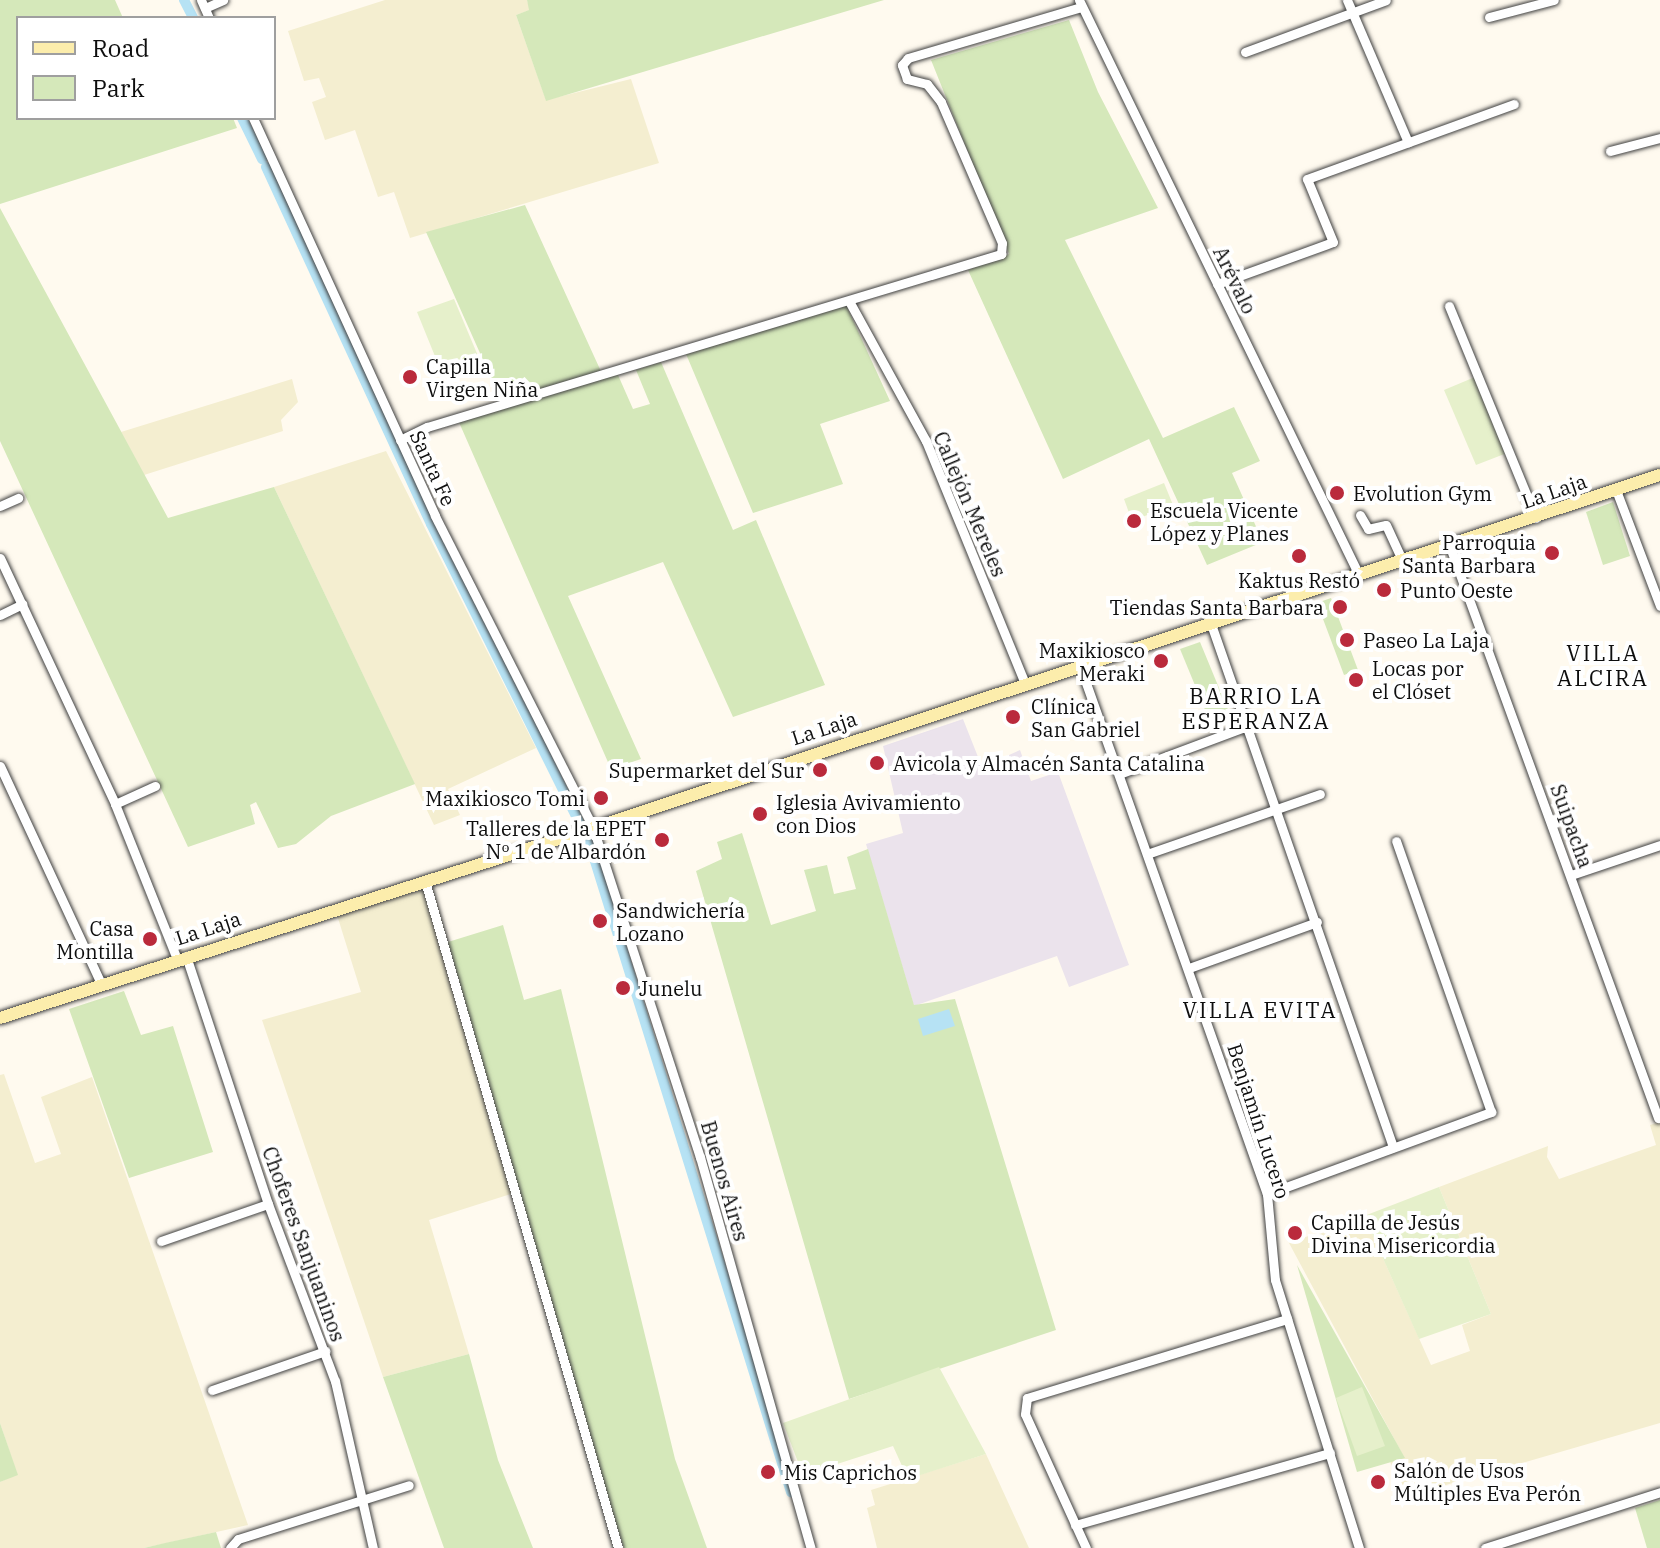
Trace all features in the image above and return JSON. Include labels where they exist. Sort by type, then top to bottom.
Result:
[{"type":"main road","name":"La Laja","points":[[0,1018],[182,957],[586,830],[1450,547],[1660,475]]},
{"type":"street","points":[[203,4],[223,0]]},
{"type":"street","points":[[1347,0],[1408,142]]},
{"type":"street","points":[[1245,52],[1386,0]]},
{"type":"street","points":[[1489,17],[1554,0]]},
{"type":"street","points":[[400,440],[427,427],[956,270],[1004,248],[934,90],[907,79],[902,65],[908,58],[1080,3]]},
{"type":"street","name":"Arévalo","points":[[1080,3],[1359,575]]},
{"type":"street","points":[[1217,284],[1333,242],[1307,179],[1514,104]]},
{"type":"street","name":"Santa Fe","points":[[254,120],[400,440],[586,830]]},
{"type":"street","points":[[1610,151],[1660,138]]},
{"type":"street","name":"Callejón Mereles","points":[[849,301],[926,441],[1025,684]]},
{"type":"street","points":[[1449,306],[1536,518]]},
{"type":"street","points":[[1616,490],[1660,606]]},
{"type":"street","points":[[0,506],[18,498]]},
{"type":"street","points":[[1360,515],[1368,529],[1386,525],[1403,562]]},
{"type":"street","name":"Suipacha","points":[[1450,547],[1658,1118]]},
{"type":"street","name":"Choferes Sanjuaninos","points":[[0,558],[115,804],[182,957],[268,1204],[325,1351],[343,1409],[360,1503],[373,1548]]},
{"type":"street","points":[[0,615],[23,604]]},
{"type":"street","points":[[1211,624],[1393,1147]]},
{"type":"street","name":"Benjamín Lucero","points":[[1080,666],[1267,1194],[1271,1264],[1359,1548]]},
{"type":"street","points":[[1119,774],[1245,727]]},
{"type":"street","points":[[0,766],[101,984]]},
{"type":"street","points":[[115,804],[155,786]]},
{"type":"street","points":[[0,796],[11,791]]},
{"type":"street","points":[[1147,854],[1320,794]]},
{"type":"street","name":"Buenos Aires","points":[[586,830],[700,1157],[811,1548]]},
{"type":"street","points":[[1267,1194],[1491,1112],[1396,841]]},
{"type":"street","points":[[1571,875],[1660,845]]},
{"type":"street","points":[[425,881],[618,1548]]},
{"type":"street","points":[[1189,968],[1317,922]]},
{"type":"street","points":[[161,1241],[268,1204]]},
{"type":"street","points":[[1086,1548],[1025,1414],[1027,1398],[1287,1319]]},
{"type":"street","points":[[212,1390],[325,1351]]},
{"type":"street","points":[[1075,1525],[1330,1453]]},
{"type":"street","points":[[230,1548],[238,1539],[360,1503],[409,1485]]},
{"type":"street","points":[[1485,1548],[1660,1492]]},
{"type":"shaded area","points":[[385,0],[527,0],[530,10],[516,15],[546,100],[631,79],[659,163],[410,238],[394,192],[378,197],[355,130],[325,140],[312,102],[326,97],[319,78],[304,81],[288,31]]},
{"type":"shaded area","points":[[292,379],[298,402],[281,420],[283,431],[144,475],[121,432]]},
{"type":"shaded area","points":[[386,451],[536,748],[448,789],[460,815],[434,825],[274,487]]},
{"type":"shaded area","points":[[963,719],[982,767],[1020,750],[1031,781],[1058,772],[1129,965],[1069,987],[1057,956],[914,1006],[866,844],[903,833],[883,746]]},
{"type":"shaded area","points":[[432,885],[517,1192],[429,1220],[469,1354],[383,1377],[262,1020],[361,992],[337,915]]},
{"type":"shaded area","points":[[4,1074],[35,1163],[61,1154],[41,1097],[92,1077],[248,1525],[144,1548],[0,1548],[0,1482],[17,1474],[0,1423],[0,1075]]},
{"type":"shaded area","points":[[1660,1122],[1660,1423],[1401,1498],[1390,1461],[1404,1457],[1289,1243],[1364,1216],[1431,1365],[1470,1351],[1462,1325],[1491,1314],[1439,1187],[1548,1146],[1547,1157],[1559,1179],[1656,1145],[1650,1125]]},
{"type":"shaded area","points":[[986,1454],[1029,1548],[877,1548],[867,1508],[875,1505],[871,1490]]},
{"type":"green space","points":[[0,0],[115,0],[122,16],[16,16],[16,120],[234,120],[237,128],[0,204]]},
{"type":"green space","points":[[527,0],[884,0],[546,101],[516,15],[529,10]]},
{"type":"green space","points":[[1069,20],[1098,92],[1158,208],[1065,240],[1163,438],[1234,407],[1260,461],[1232,473],[1263,542],[1207,565],[1149,439],[1063,479],[968,270],[1009,254],[931,60]]},
{"type":"green space","points":[[525,205],[604,378],[618,375],[633,409],[650,404],[636,370],[661,362],[733,530],[756,520],[825,685],[733,717],[663,562],[568,596],[641,759],[611,769],[458,420],[504,407],[426,232]]},
{"type":"green space","points":[[0,208],[168,518],[274,487],[415,784],[331,816],[296,844],[278,848],[256,802],[250,805],[255,824],[188,847],[0,441]]},
{"type":"green space","points":[[454,299],[481,363],[443,376],[417,312]]},
{"type":"green space","points":[[846,305],[890,401],[820,424],[843,484],[753,513],[686,354]]},
{"type":"green space","points":[[1475,377],[1507,453],[1476,465],[1444,390]]},
{"type":"green space","points":[[1164,483],[1173,505],[1132,521],[1124,499]]},
{"type":"green space","points":[[1613,502],[1630,556],[1603,565],[1586,512]]},
{"type":"green space","points":[[1331,598],[1358,670],[1344,675],[1317,603]]},
{"type":"green space","points":[[1200,642],[1231,717],[1213,729],[1180,649]]},
{"type":"green space","points":[[742,833],[771,925],[816,911],[804,870],[827,865],[834,894],[856,889],[847,857],[868,849],[914,1005],[955,999],[1056,1330],[849,1399],[696,871],[722,859],[717,842]]},
{"type":"green space","points":[[503,925],[524,1000],[561,989],[675,1459],[707,1548],[624,1548],[599,1473],[448,942]]},
{"type":"green space","points":[[124,991],[141,1035],[173,1026],[213,1152],[129,1178],[69,1009]]},
{"type":"green space","points":[[1439,1187],[1491,1314],[1419,1339],[1364,1216]]},
{"type":"green space","points":[[1297,1265],[1405,1458],[1357,1472]]},
{"type":"green space","points":[[469,1354],[498,1460],[533,1548],[444,1548],[383,1377]]},
{"type":"green space","points":[[939,1367],[986,1454],[908,1479],[893,1446],[803,1475],[783,1423]]},
{"type":"green space","points":[[1362,1387],[1385,1446],[1357,1456],[1336,1398]]},
{"type":"green space","points":[[0,1423],[18,1475],[0,1482]]},
{"type":"green space","points":[[1660,1500],[1660,1548],[1647,1548],[1635,1508]]},
{"type":"green space","points":[[216,1532],[221,1548],[144,1548],[165,1543]]},
{"type":"water","points":[[949,1009],[955,1026],[923,1036],[918,1019]]},
{"type":"waterway","points":[[184,0],[192,16]]},
{"type":"waterway","points":[[243,120],[262,159]]},
{"type":"waterway","points":[[266,167],[431,524],[589,842],[791,1492]]},
{"type":"place","name":"Capilla Virgen Niña","points":[[410,377]]},
{"type":"place","name":"Evolution Gym","points":[[1337,493]]},
{"type":"place","name":"Escuela Vicente López y Planes","points":[[1134,521]]},
{"type":"place","name":"Parroquia Santa Barbara","points":[[1552,553]]},
{"type":"place","name":"Kaktus Restó","points":[[1299,556]]},
{"type":"place","name":"Punto Oeste","points":[[1384,590]]},
{"type":"place","name":"Tiendas Santa Barbara","points":[[1340,607]]},
{"type":"place","name":"Paseo La Laja","points":[[1347,640]]},
{"type":"place","name":"Maxikiosco Meraki","points":[[1161,661]]},
{"type":"place","name":"Locas por el Clóset","points":[[1356,680]]},
{"type":"place","name":"Clínica San Gabriel","points":[[1013,717]]},
{"type":"place","name":"Avicola y Almacén Santa Catalina","points":[[877,763]]},
{"type":"place","name":"Supermarket del Sur","points":[[820,770]]},
{"type":"place","name":"Maxikiosco Tomi","points":[[601,798]]},
{"type":"place","name":"Iglesia Avivamiento con Dios","points":[[760,814]]},
{"type":"place","name":"Talleres de la EPET Nº 1 de Albardón","points":[[662,840]]},
{"type":"place","name":"Sandwichería Lozano","points":[[600,921]]},
{"type":"place","name":"Casa Montilla","points":[[150,939]]},
{"type":"place","name":"Junelu","points":[[623,988]]},
{"type":"place","name":"Capilla de Jesús Divina Misericordia","points":[[1295,1233]]},
{"type":"place","name":"Mis Caprichos","points":[[768,1472]]},
{"type":"place","name":"Salón de Usos Múltiples Eva Perón","points":[[1378,1482]]},
{"type":"district","name":"VILLA ALCIRA","points":[[1603,664]]},
{"type":"district","name":"BARRIO LA ESPERANZA","points":[[1256,708]]},
{"type":"district","name":"VILLA EVITA","points":[[1260,1010]]}]
